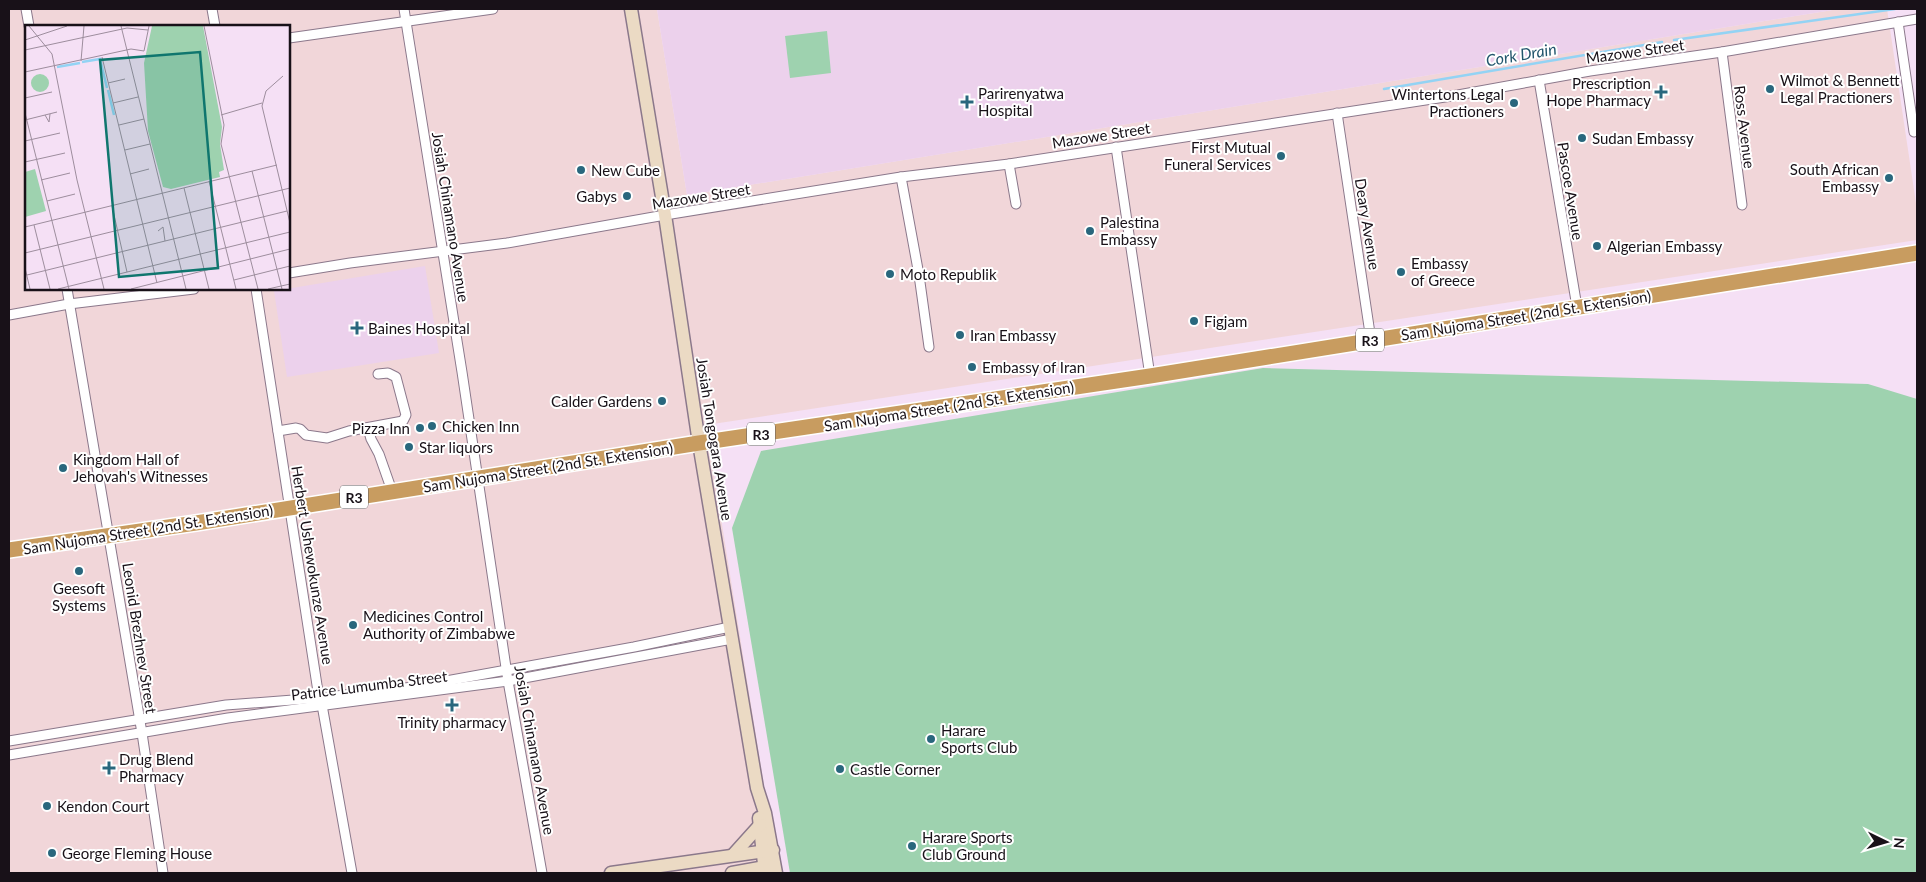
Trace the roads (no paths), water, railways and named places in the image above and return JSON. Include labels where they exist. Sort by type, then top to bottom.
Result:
[{"type":"highway","name":"Sam Nujoma Street (2nd St. Extension)","points":[[9,550],[196,523],[699,443],[1150,376],[1917,253]]},
{"type":"main road","name":"Josiah Tongogara Avenue","points":[[631,9],[665,215],[699,443],[757,788],[766,813],[767,851]]},
{"type":"main road","points":[[734,873],[770,870],[760,825],[757,788]]},
{"type":"main road","points":[[733,855],[760,825]]},
{"type":"main road","points":[[612,873],[767,851]]},
{"type":"street","points":[[26,9],[29,25]]},
{"type":"street","points":[[212,9],[215,25]]},
{"type":"street","name":"Josiah Chinamano Avenue","points":[[404,9],[506,671],[542,873]]},
{"type":"street","points":[[290,38],[493,9]]},
{"type":"street","name":"Mazowe Street","points":[[290,273],[507,243],[665,215],[901,177],[1009,164],[1458,95],[1539,80],[1722,52],[1917,19]]},
{"type":"street","points":[[1898,22],[1914,132]]},
{"type":"street","name":"Ross Avenue","points":[[1722,52],[1742,205]]},
{"type":"street","name":"Pascoe Avenue","points":[[1539,80],[1577,307]]},
{"type":"street","name":"Deary Avenue","points":[[1337,113],[1371,340]]},
{"type":"street","points":[[1116,147],[1150,376]]},
{"type":"street","points":[[1009,164],[1016,204]]},
{"type":"street","points":[[901,177],[919,275],[929,346]]},
{"type":"street","name":"Leonid Brezhnev Street","points":[[67,290],[140,720],[163,873]]},
{"type":"street","points":[[9,315],[69,304],[186,290]]},
{"type":"street","name":"Herbert Ushewokunze Avenue","points":[[256,290],[320,702],[352,873]]},
{"type":"street","points":[[278,431],[296,428],[306,435],[327,438],[403,421],[406,415],[396,377],[388,373],[378,374]]},
{"type":"street","points":[[368,428],[392,491]]},
{"type":"street","name":"Patrice Lumumba Street","points":[[9,755],[731,633]]},
{"type":"street","name":"Patrice Lumumba Street","points":[[9,741],[226,705],[320,702],[508,680],[731,633]]},
{"type":"waterway","name":"Cork Drain","points":[[1674,40],[1895,9]]},
{"type":"waterway","name":"Cork Drain","points":[[1384,89],[1662,42]]},
{"type":"place","name":"Wilmot & Bennett Legal Practioners","points":[[1770,89]]},
{"type":"place","name":"Prescription Hope Pharmacy","points":[[1661,92]]},
{"type":"place","name":"Parirenyatwa Hospital","points":[[967,102]]},
{"type":"place","name":"Wintertons Legal Practioners","points":[[1514,103]]},
{"type":"place","name":"Sudan Embassy","points":[[1582,138]]},
{"type":"place","name":"First Mutual Funeral Services","points":[[1281,156]]},
{"type":"place","name":"New Cube","points":[[581,170]]},
{"type":"place","name":"South African Embassy","points":[[1889,178]]},
{"type":"place","name":"Gabys","points":[[627,196]]},
{"type":"place","name":"Palestina Embassy","points":[[1090,231]]},
{"type":"place","name":"Algerian Embassy","points":[[1597,246]]},
{"type":"place","name":"Embassy of Greece","points":[[1401,272]]},
{"type":"place","name":"Moto Republik","points":[[890,274]]},
{"type":"place","name":"Figjam","points":[[1194,321]]},
{"type":"place","name":"Baines Hospital","points":[[357,328]]},
{"type":"place","name":"Iran Embassy","points":[[960,335]]},
{"type":"place","name":"Embassy of Iran","points":[[972,367]]},
{"type":"place","name":"Calder Gardens","points":[[662,401]]},
{"type":"place","name":"Chicken Inn","points":[[432,426]]},
{"type":"place","name":"Pizza Inn","points":[[420,428]]},
{"type":"place","name":"Star liquors","points":[[409,447]]},
{"type":"place","name":"Kingdom Hall of Jehovah's Witnesses","points":[[63,468]]},
{"type":"place","name":"Geesoft Systems","points":[[79,571]]},
{"type":"place","name":"Medicines Control Authority of Zimbabwe","points":[[353,625]]},
{"type":"place","name":"Trinity pharmacy","points":[[452,705]]},
{"type":"place","name":"Harare Sports Club","points":[[931,739]]},
{"type":"place","name":"Drug Blend Pharmacy","points":[[109,768]]},
{"type":"place","name":"Castle Corner","points":[[840,769]]},
{"type":"place","name":"Kendon Court","points":[[47,806]]},
{"type":"place","name":"Harare Sports Club Ground","points":[[912,846]]},
{"type":"place","name":"George Fleming House","points":[[52,853]]}]
